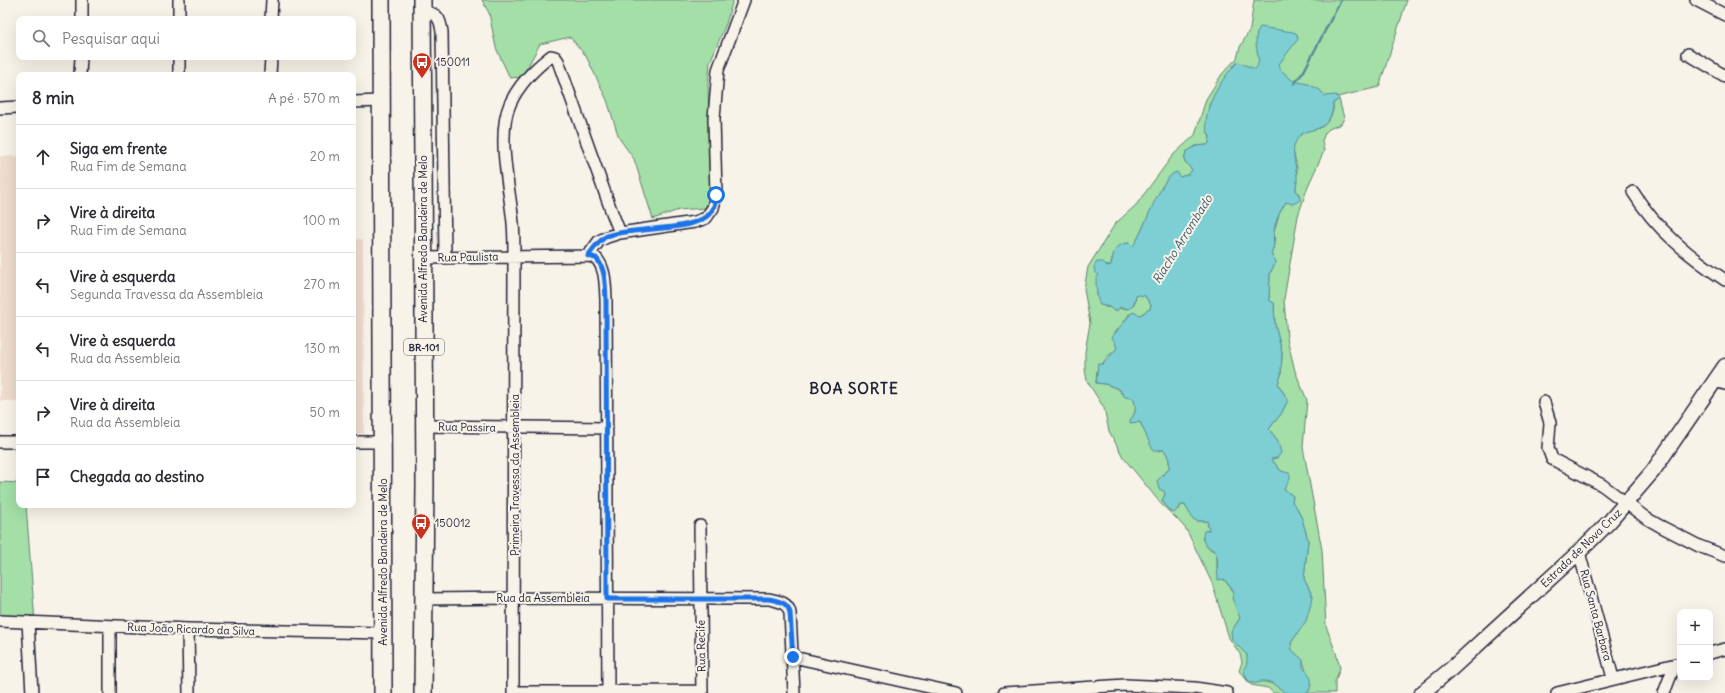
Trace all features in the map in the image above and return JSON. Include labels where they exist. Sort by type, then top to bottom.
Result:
[{"type":"highway","name":"Avenida Alfredo Bandeira de Melo","points":[[381,0],[383,693]]},
{"type":"highway","name":"Avenida Alfredo Bandeira de Melo","points":[[422,6],[424,426],[423,693]]},
{"type":"main road","name":"Estrada de Nova Cruz","points":[[1425,692],[1580,552],[1626,503],[1653,471],[1720,383],[1725,366]]},
{"type":"street","points":[[82,0],[82,16]]},
{"type":"street","points":[[179,0],[179,16]]},
{"type":"street","points":[[271,16],[272,0]]},
{"type":"street","points":[[608,693],[605,277],[599,262],[593,256],[588,256],[599,241],[606,236],[679,226],[695,222],[706,218],[713,208],[716,195],[714,118],[718,70],[744,0]]},
{"type":"street","points":[[1696,0],[1725,15]]},
{"type":"street","points":[[422,6],[438,17],[441,21],[445,257]]},
{"type":"street","points":[[1688,54],[1725,76]]},
{"type":"street","name":"Primeira Travessa da Assembleia","points":[[514,692],[514,256],[513,224],[505,159],[505,127],[509,106],[519,88],[537,67],[552,56],[558,61],[620,233]]},
{"type":"street","points":[[80,72],[81,60]]},
{"type":"street","points":[[179,60],[179,72]]},
{"type":"street","points":[[270,72],[271,60]]},
{"type":"street","points":[[356,102],[381,101]]},
{"type":"street","points":[[0,108],[16,107]]},
{"type":"street","points":[[1633,192],[1648,214],[1675,242],[1725,280]]},
{"type":"street","name":"Rua Paulista","points":[[423,258],[588,256]]},
{"type":"street","points":[[1544,402],[1549,417],[1548,448],[1552,459],[1602,485],[1646,518],[1660,526],[1699,546],[1725,556]]},
{"type":"street","name":"Rua Passira","points":[[424,426],[607,428]]},
{"type":"street","points":[[0,442],[16,442]]},
{"type":"street","points":[[356,442],[382,442]]},
{"type":"street","name":"Rua Recife","points":[[700,526],[702,692]]},
{"type":"street","name":"Rua Santa Barbara","points":[[1580,552],[1613,678]]},
{"type":"street","name":"Rua da Assembleia","points":[[424,599],[769,599],[784,604],[788,607],[790,613],[794,693]]},
{"type":"street","name":"Rua João Ricardo da Silva","points":[[0,620],[188,629],[383,633]]},
{"type":"street","points":[[28,622],[32,693]]},
{"type":"street","points":[[110,626],[110,693]]},
{"type":"street","points":[[188,629],[189,693]]},
{"type":"street","points":[[1713,653],[1725,649]]},
{"type":"street","points":[[793,657],[956,693]]},
{"type":"street","points":[[1557,693],[1677,663]]},
{"type":"street","points":[[1664,693],[1677,665]]},
{"type":"street","points":[[1596,693],[1601,682]]},
{"type":"street","points":[[1004,693],[1125,685],[1195,688],[1227,693]]},
{"type":"street","points":[[514,692],[702,692]]},
{"type":"shaded area","points":[[0,156],[16,156],[16,401],[0,401]]},
{"type":"shaded area","points":[[356,239],[363,239],[364,434],[356,434]]},
{"type":"green space","points":[[482,0],[733,0],[726,24],[710,62],[708,86],[711,194],[705,208],[679,210],[653,219],[634,159],[619,138],[607,100],[586,56],[570,37],[540,44],[522,77],[510,78],[496,48],[489,13]]},
{"type":"green space","points":[[1254,0],[1407,0],[1379,87],[1329,99],[1307,131],[1320,128],[1326,124],[1332,114],[1333,103],[1339,99],[1344,118],[1341,124],[1329,129],[1325,133],[1322,141],[1324,151],[1308,186],[1298,216],[1284,299],[1287,338],[1295,371],[1307,400],[1303,447],[1322,550],[1326,626],[1340,668],[1335,682],[1335,693],[1307,693],[1310,689],[1304,664],[1291,650],[1291,643],[1303,625],[1313,597],[1304,579],[1308,540],[1302,519],[1297,508],[1292,502],[1293,496],[1284,489],[1281,471],[1271,459],[1278,441],[1269,429],[1281,414],[1288,400],[1278,384],[1281,375],[1282,352],[1275,325],[1274,303],[1269,301],[1270,273],[1276,262],[1271,254],[1275,245],[1274,232],[1280,211],[1286,202],[1300,196],[1296,190],[1297,168],[1294,154],[1234,65],[1209,105],[1207,131],[1210,136],[1209,143],[1207,145],[1196,146],[1186,152],[1184,160],[1192,170],[1189,174],[1180,177],[1178,174],[1163,185],[1136,242],[1133,246],[1130,243],[1125,243],[1118,247],[1114,253],[1111,265],[1103,270],[1099,278],[1097,297],[1105,307],[1129,309],[1135,302],[1136,296],[1139,294],[1145,296],[1151,305],[1150,309],[1140,315],[1129,314],[1121,328],[1113,333],[1117,348],[1107,357],[1097,370],[1096,383],[1105,384],[1119,389],[1121,393],[1133,398],[1135,410],[1134,415],[1130,420],[1136,423],[1140,422],[1146,434],[1158,451],[1164,450],[1166,453],[1169,460],[1169,469],[1163,474],[1165,495],[1162,500],[1168,509],[1179,509],[1181,505],[1185,505],[1197,521],[1207,521],[1209,530],[1202,538],[1207,547],[1215,552],[1217,557],[1217,571],[1234,592],[1240,618],[1231,632],[1247,656],[1248,660],[1244,671],[1246,678],[1250,683],[1265,682],[1273,684],[1285,693],[1273,693],[1268,688],[1251,685],[1239,671],[1242,662],[1240,654],[1229,638],[1212,583],[1186,529],[1162,505],[1123,457],[1109,431],[1104,408],[1087,381],[1085,369],[1085,352],[1090,323],[1084,289],[1088,267],[1115,224],[1136,205],[1173,155],[1195,135],[1206,99],[1222,74],[1237,58],[1240,47],[1250,29]]},
{"type":"green space","points":[[0,482],[16,483],[16,508],[26,508],[35,622],[0,616]]},
{"type":"water","points":[[1260,27],[1293,32],[1297,34],[1298,39],[1279,64],[1281,70],[1293,81],[1308,84],[1320,90],[1325,96],[1336,95],[1339,99],[1333,103],[1328,121],[1319,128],[1301,134],[1294,145],[1294,160],[1297,174],[1296,189],[1300,201],[1292,204],[1286,202],[1278,216],[1275,224],[1271,254],[1276,262],[1270,273],[1269,300],[1274,303],[1275,325],[1282,352],[1281,375],[1278,384],[1288,400],[1281,414],[1269,429],[1278,441],[1281,453],[1277,458],[1271,459],[1281,471],[1289,473],[1290,475],[1290,479],[1284,489],[1293,496],[1292,502],[1297,508],[1302,519],[1308,540],[1304,579],[1313,597],[1306,621],[1291,643],[1292,650],[1303,660],[1303,668],[1310,676],[1311,687],[1307,693],[1285,693],[1272,683],[1266,681],[1252,683],[1249,681],[1244,669],[1247,663],[1247,655],[1232,640],[1231,632],[1240,618],[1232,598],[1234,592],[1224,579],[1218,580],[1217,557],[1213,550],[1205,544],[1203,537],[1204,531],[1209,530],[1207,521],[1197,521],[1193,519],[1185,505],[1181,505],[1174,513],[1168,509],[1162,500],[1165,495],[1164,491],[1159,489],[1157,481],[1169,469],[1167,455],[1164,450],[1153,450],[1140,422],[1130,423],[1135,410],[1133,398],[1125,397],[1119,389],[1105,384],[1096,383],[1098,364],[1103,364],[1117,348],[1112,338],[1115,333],[1133,312],[1140,315],[1150,309],[1151,305],[1145,296],[1139,295],[1136,296],[1133,306],[1129,309],[1120,307],[1118,310],[1114,311],[1109,307],[1100,305],[1097,297],[1096,282],[1099,275],[1095,272],[1094,267],[1097,262],[1103,262],[1107,266],[1111,265],[1114,253],[1121,245],[1130,243],[1133,246],[1165,182],[1171,175],[1177,172],[1180,177],[1189,174],[1192,170],[1184,160],[1186,152],[1196,146],[1207,145],[1209,143],[1210,136],[1206,118],[1213,97],[1225,76],[1238,62],[1255,69],[1258,66],[1256,39]]},
{"type":"waterway","name":"Riacho Arrombado","points":[[1294,84],[1304,71],[1341,0]]},
{"type":"place","name":"150011","points":[[422,79]]},
{"type":"place","name":"150012","points":[[421,540]]},
{"type":"district","name":"BOA SORTE","points":[[854,388]]},
{"type":"route","points":[[716,195],[711,213],[703,220],[679,226],[606,236],[599,241],[588,256],[593,256],[596,258],[603,268],[605,277],[607,599],[769,599],[779,601],[790,609],[793,657]]}]
